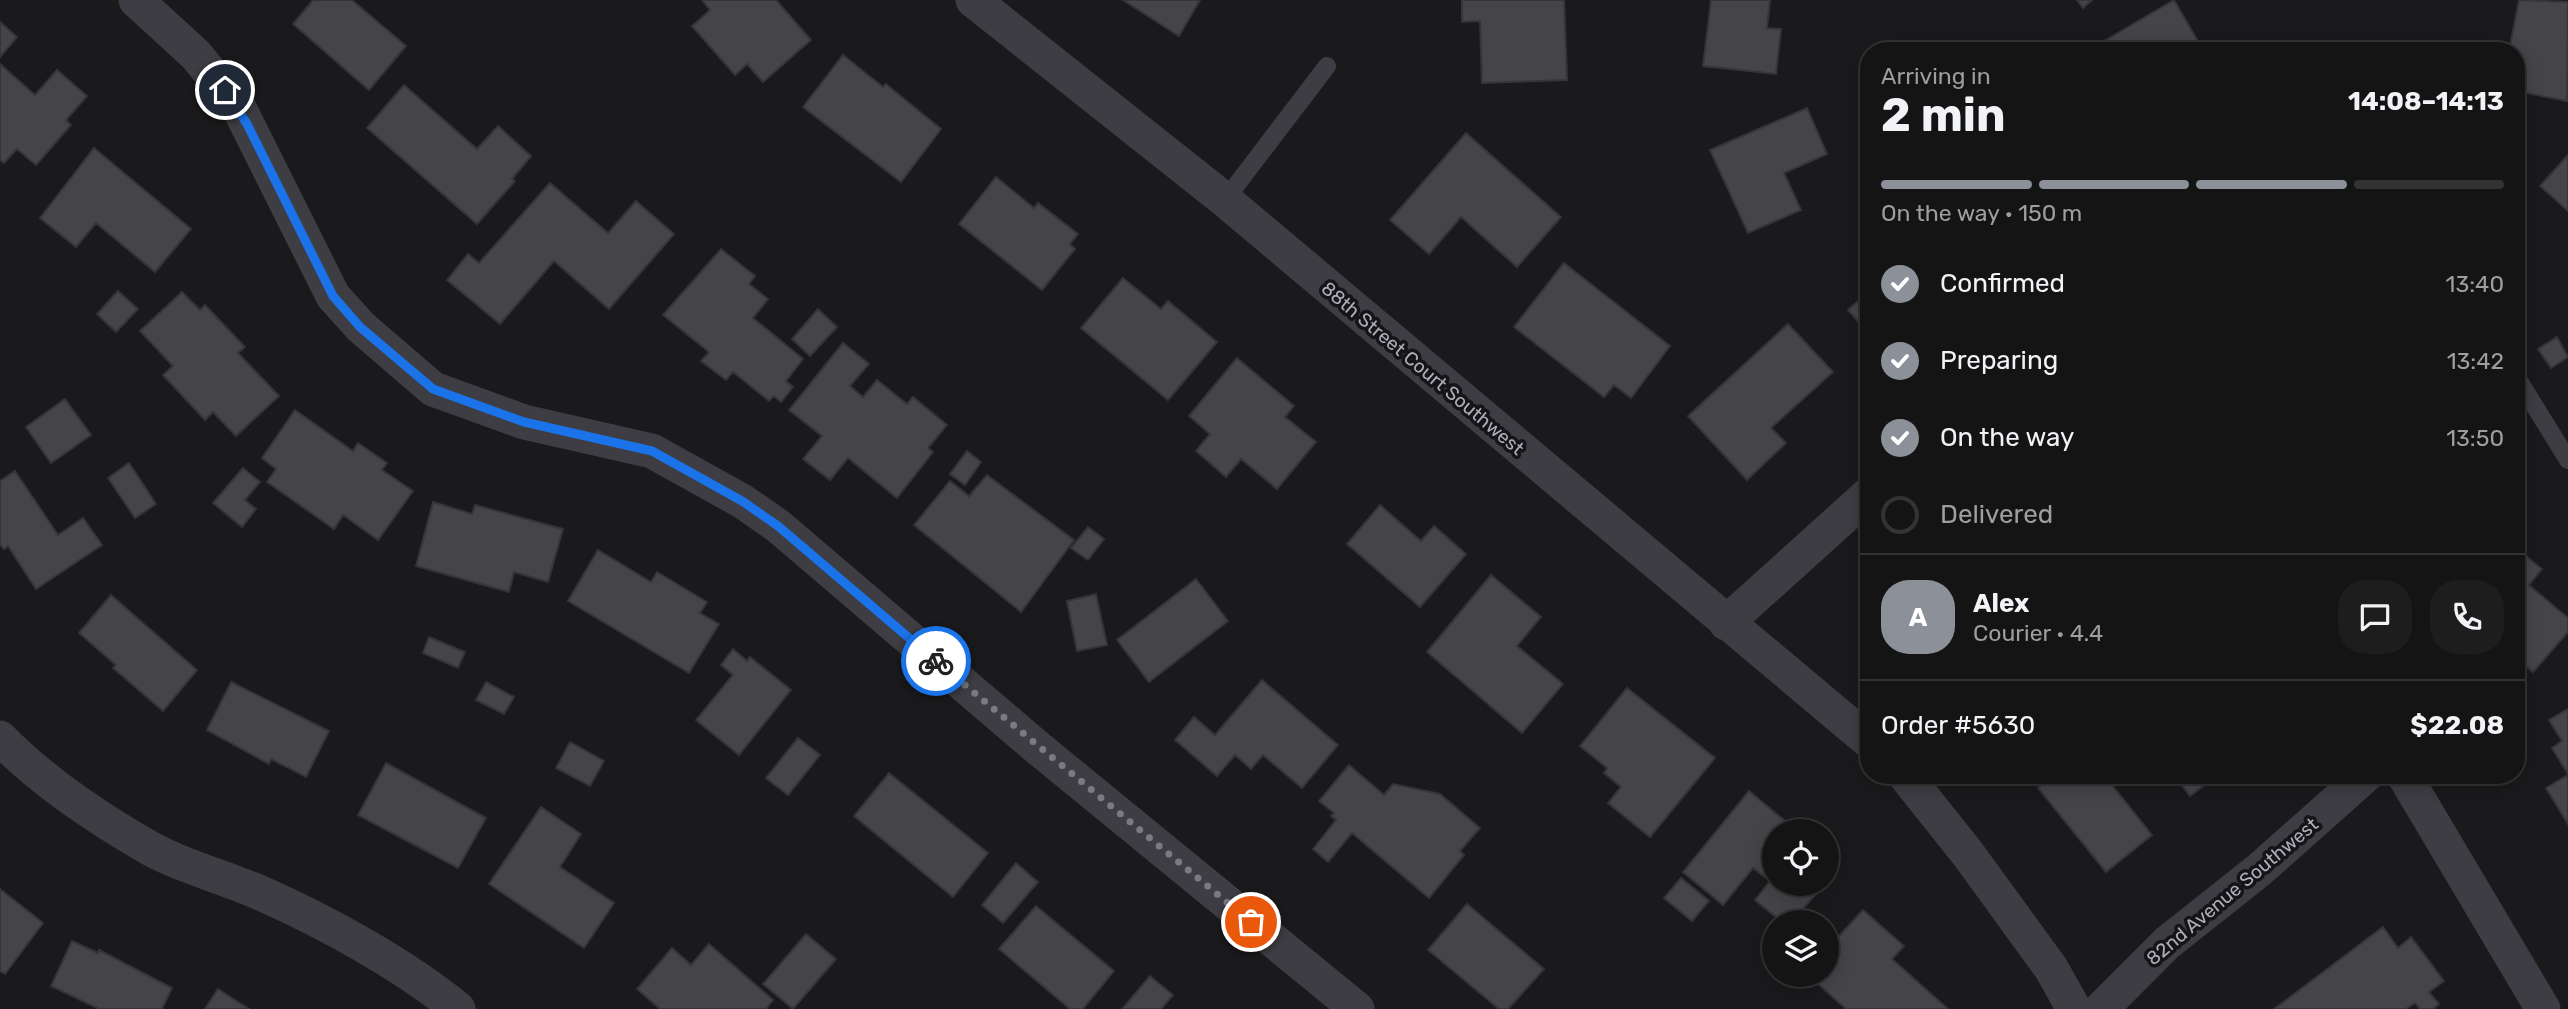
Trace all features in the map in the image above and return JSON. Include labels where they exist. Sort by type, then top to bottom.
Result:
[{"type":"street","points":[[136,0],[196,55],[239,108],[333,296],[360,327],[433,389],[524,422],[652,451],[742,501],[778,526],[1038,748],[1357,1009]]},
{"type":"street","name":"88th Street Court Southwest","points":[[973,0],[1225,200],[1860,734]]},
{"type":"street","points":[[1726,623],[1860,502]]},
{"type":"street","points":[[0,738],[31,770],[147,847],[266,895],[350,939],[439,994],[458,1009]]},
{"type":"street","points":[[1912,784],[2021,926],[2051,968],[2074,1009]]},
{"type":"street","name":"82nd Avenue Southwest","points":[[2101,1009],[2168,943],[2259,870],[2356,784]]},
{"type":"street","points":[[2409,784],[2543,1009]]},
{"type":"lane","points":[[1225,200],[1327,66]]},
{"type":"lane","points":[[2525,391],[2568,460]]},
{"type":"building","points":[[313,0],[352,0],[406,46],[369,90],[293,24]]},
{"type":"building","points":[[702,0],[776,0],[811,40],[763,82],[747,64],[735,75],[692,26],[710,10]]},
{"type":"building","points":[[1123,0],[1200,0],[1179,36]]},
{"type":"building","points":[[1462,0],[1564,0],[1567,80],[1482,83],[1480,21],[1462,22]]},
{"type":"building","points":[[1711,0],[1770,0],[1767,28],[1781,29],[1776,74],[1703,66]]},
{"type":"building","points":[[2077,0],[2092,0],[2083,8]]},
{"type":"building","points":[[2174,0],[2198,42],[2102,42]]},
{"type":"building","points":[[2519,0],[2568,2],[2567,101],[2525,93],[2525,42],[2511,42]]},
{"type":"building","points":[[0,22],[17,37],[0,57]]},
{"type":"building","points":[[843,55],[883,87],[886,84],[941,129],[901,182],[803,107]]},
{"type":"building","points":[[0,64],[35,95],[57,70],[87,96],[66,120],[71,125],[36,165],[17,149],[4,163],[0,160]]},
{"type":"building","points":[[404,85],[477,149],[498,126],[531,156],[512,179],[515,181],[477,224],[367,128]]},
{"type":"building","points":[[1807,108],[1827,154],[1784,173],[1801,210],[1748,233],[1710,150]]},
{"type":"building","points":[[1466,133],[1561,217],[1517,267],[1461,217],[1429,254],[1390,220]]},
{"type":"building","points":[[94,148],[191,229],[155,272],[96,223],[76,247],[40,218]]},
{"type":"building","points":[[2568,155],[2568,211],[2540,186]]},
{"type":"building","points":[[996,177],[1034,208],[1038,203],[1078,234],[1070,244],[1075,249],[1042,290],[959,224]]},
{"type":"building","points":[[550,183],[608,233],[636,201],[674,234],[609,309],[554,261],[500,324],[447,280],[468,254],[479,263]]},
{"type":"building","points":[[721,249],[755,276],[749,284],[768,299],[753,318],[803,359],[786,381],[793,387],[781,402],[774,396],[769,401],[733,372],[726,380],[701,361],[709,352],[663,315]]},
{"type":"building","points":[[1564,263],[1670,346],[1631,398],[1614,385],[1604,397],[1514,327]]},
{"type":"building","points":[[1123,278],[1161,309],[1168,301],[1217,342],[1168,400],[1081,328]]},
{"type":"building","points":[[118,291],[138,309],[116,332],[97,314]]},
{"type":"building","points":[[182,292],[200,310],[205,305],[245,347],[238,353],[279,396],[236,436],[213,412],[205,420],[163,375],[173,366],[140,331]]},
{"type":"building","points":[[1860,299],[1860,324],[1848,310]]},
{"type":"building","points":[[818,309],[837,327],[810,356],[792,339]]},
{"type":"building","points":[[1788,324],[1833,372],[1771,428],[1786,443],[1747,480],[1688,416]]},
{"type":"building","points":[[2557,337],[2568,357],[2551,368],[2538,349]]},
{"type":"building","points":[[843,343],[869,364],[850,386],[863,397],[877,380],[907,404],[913,397],[947,425],[928,448],[933,452],[897,498],[848,458],[830,480],[803,459],[822,436],[789,410]]},
{"type":"building","points":[[1237,358],[1294,406],[1285,417],[1316,442],[1277,489],[1241,459],[1226,477],[1196,451],[1210,434],[1189,416]]},
{"type":"building","points":[[65,399],[91,435],[51,463],[26,427]]},
{"type":"building","points":[[295,410],[353,451],[358,443],[387,463],[382,470],[413,491],[378,540],[343,515],[334,529],[267,482],[276,469],[262,458]]},
{"type":"building","points":[[967,451],[981,462],[965,485],[950,474]]},
{"type":"building","points":[[129,463],[156,504],[135,518],[108,478]]},
{"type":"building","points":[[243,468],[260,482],[245,500],[256,509],[242,527],[213,503]]},
{"type":"building","points":[[15,471],[58,535],[83,518],[102,545],[36,589],[8,546],[4,549],[0,544],[0,481]]},
{"type":"building","points":[[987,475],[1074,540],[1021,612],[914,525],[950,481],[969,496]]},
{"type":"building","points":[[433,502],[472,514],[475,505],[563,529],[548,582],[514,572],[509,592],[416,566]]},
{"type":"building","points":[[1380,505],[1421,541],[1434,526],[1466,554],[1420,607],[1347,544]]},
{"type":"building","points":[[1088,527],[1104,539],[1088,560],[1071,548]]},
{"type":"building","points":[[598,550],[651,582],[657,572],[707,602],[700,613],[719,624],[689,673],[568,601]]},
{"type":"building","points":[[2525,555],[2542,569],[2529,585],[2568,618],[2568,632],[2533,672],[2525,665]]},
{"type":"building","points":[[1491,575],[1541,617],[1517,646],[1563,684],[1522,733],[1427,652]]},
{"type":"building","points":[[1196,579],[1228,621],[1149,682],[1117,640]]},
{"type":"building","points":[[1096,594],[1107,645],[1077,651],[1067,601]]},
{"type":"building","points":[[111,595],[197,670],[163,711],[113,668],[116,665],[79,633]]},
{"type":"building","points":[[429,637],[465,652],[458,668],[423,653]]},
{"type":"building","points":[[733,649],[747,661],[750,657],[791,690],[739,755],[696,720],[733,675],[721,665]]},
{"type":"building","points":[[1262,680],[1338,745],[1302,788],[1263,755],[1251,769],[1235,755],[1217,776],[1175,740],[1194,717],[1215,735]]},
{"type":"building","points":[[231,682],[329,731],[306,777],[271,759],[269,764],[207,730]]},
{"type":"building","points":[[486,682],[514,697],[504,714],[476,700]]},
{"type":"building","points":[[1627,688],[1715,758],[1650,837],[1608,803],[1621,787],[1604,773],[1607,768],[1580,746]]},
{"type":"building","points":[[2568,709],[2568,774],[2552,748],[2562,741],[2549,720]]},
{"type":"building","points":[[798,738],[820,755],[788,795],[766,778]]},
{"type":"building","points":[[570,742],[604,761],[590,786],[556,768]]},
{"type":"building","points":[[386,763],[486,818],[458,868],[358,815]]},
{"type":"building","points":[[1349,765],[1384,795],[1393,784],[1440,794],[1480,828],[1460,851],[1464,855],[1429,898],[1352,833],[1328,862],[1313,849],[1336,820],[1331,816],[1334,813],[1319,801]]},
{"type":"building","points":[[889,773],[988,853],[953,897],[854,816]]},
{"type":"building","points":[[2568,775],[2568,824],[2546,788]]},
{"type":"building","points":[[2043,784],[2111,784],[2152,835],[2106,872],[2038,788]]},
{"type":"building","points":[[2181,784],[2206,784],[2190,796]]},
{"type":"building","points":[[1749,791],[1783,819],[1762,819],[1762,875],[1753,868],[1723,905],[1683,872]]},
{"type":"building","points":[[541,807],[581,834],[560,867],[614,903],[584,948],[489,884]]},
{"type":"building","points":[[1016,863],[1038,882],[1003,923],[982,905]]},
{"type":"building","points":[[1681,878],[1709,901],[1692,921],[1664,898]]},
{"type":"building","points":[[0,889],[43,923],[5,974],[0,971]]},
{"type":"building","points":[[1762,891],[1762,896],[1814,896],[1802,910],[1767,910],[1755,900]]},
{"type":"building","points":[[1467,904],[1544,969],[1508,1009],[1499,1009],[1428,950]]},
{"type":"building","points":[[1036,906],[1114,971],[1083,1009],[1070,1009],[999,949]]},
{"type":"building","points":[[1863,910],[1904,946],[1892,959],[1948,1009],[1846,1009],[1821,987],[1839,987],[1839,936]]},
{"type":"building","points":[[2383,927],[2398,948],[2411,937],[2444,981],[2429,992],[2439,1004],[2433,1009],[2420,1009],[2415,1003],[2406,1009],[2274,1009]]},
{"type":"building","points":[[806,934],[836,959],[793,1009],[763,984]]},
{"type":"building","points":[[72,941],[98,953],[99,950],[172,988],[162,1009],[99,1009],[51,986]]},
{"type":"building","points":[[709,944],[773,1000],[766,1009],[660,1009],[637,989],[672,948],[691,965]]},
{"type":"building","points":[[1150,976],[1173,995],[1161,1009],[1122,1009]]},
{"type":"building","points":[[218,989],[249,1009],[205,1009]]},
{"type":"way so far","points":[[936,661],[1251,922]]},
{"type":"route","points":[[225,90],[239,108],[333,296],[360,327],[433,389],[524,422],[652,451],[742,501],[778,526],[936,661]]}]
